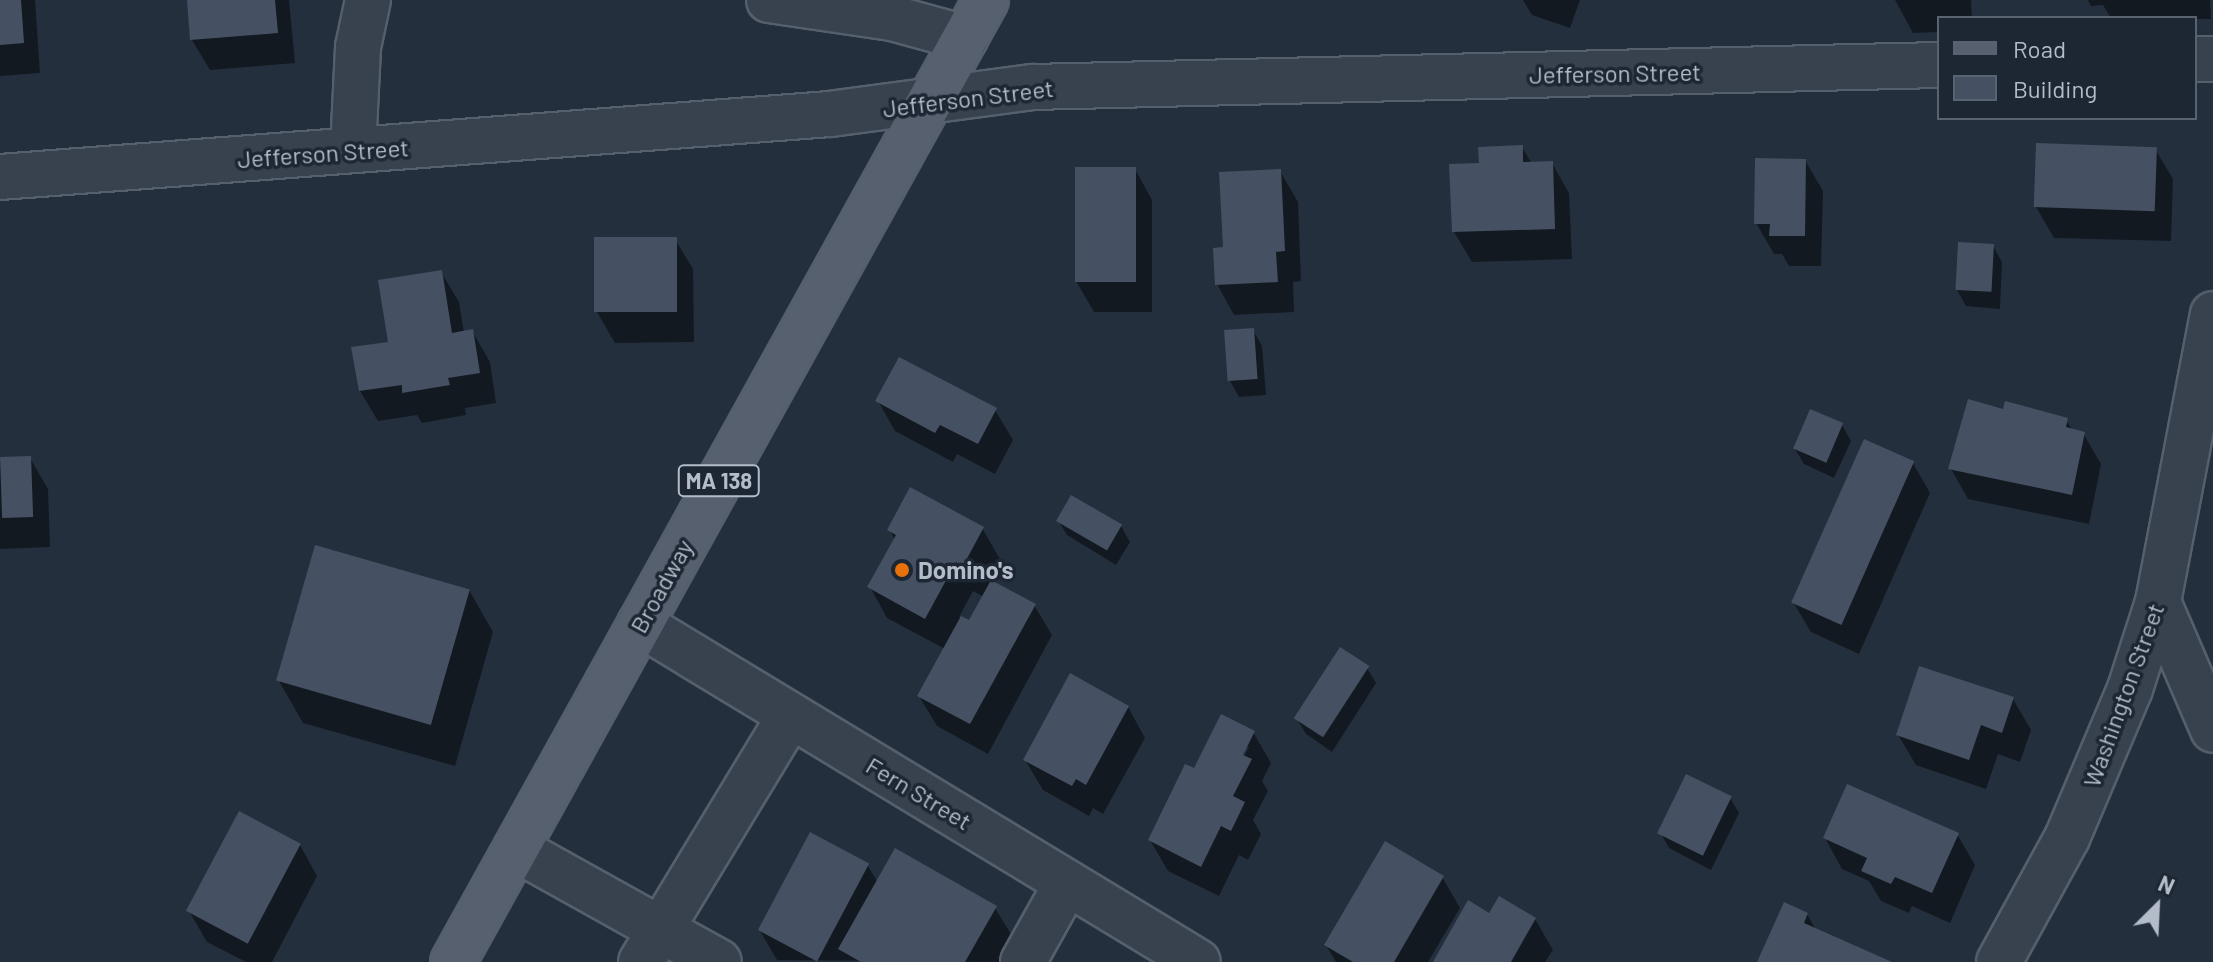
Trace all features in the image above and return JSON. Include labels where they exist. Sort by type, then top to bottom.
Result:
[{"type":"main road","name":"Broadway","points":[[453,962],[986,0]]},
{"type":"street","points":[[353,150],[358,47],[368,0]]},
{"type":"street","points":[[769,0],[892,18],[965,38]]},
{"type":"street","name":"Jefferson Street","points":[[0,177],[830,114],[1032,87],[1937,65]]},
{"type":"street","name":"Washington Street","points":[[1999,962],[2094,781],[2158,602],[2213,314]]},
{"type":"street","points":[[2158,602],[2213,730]]},
{"type":"street","name":"Fern Street","points":[[640,624],[1198,962]]},
{"type":"street","points":[[650,945],[790,716]]},
{"type":"street","points":[[516,849],[650,945],[719,962]]},
{"type":"street","points":[[1023,962],[1067,883]]},
{"type":"building","points":[[0,0],[21,0],[24,43],[0,45]]},
{"type":"building","points":[[187,0],[275,0],[278,33],[190,40]]},
{"type":"building","points":[[2036,143],[2157,147],[2155,211],[2034,207]]},
{"type":"building","points":[[1523,145],[1523,162],[1553,161],[1555,229],[1452,232],[1449,164],[1479,163],[1478,147]]},
{"type":"building","points":[[1755,158],[1806,159],[1805,236],[1769,236],[1770,224],[1754,224]]},
{"type":"building","points":[[1075,167],[1136,167],[1136,282],[1075,282]]},
{"type":"building","points":[[1281,169],[1285,251],[1276,252],[1278,282],[1215,285],[1213,248],[1223,247],[1219,172]]},
{"type":"building","points":[[594,237],[677,237],[677,312],[594,312]]},
{"type":"building","points":[[1958,242],[1994,244],[1991,292],[1955,290]]},
{"type":"building","points":[[442,270],[452,333],[473,329],[480,373],[448,378],[450,385],[402,393],[402,385],[359,391],[351,347],[388,342],[378,280]]},
{"type":"building","points":[[1254,328],[1258,379],[1228,381],[1224,330]]},
{"type":"building","points":[[899,357],[997,408],[978,444],[940,425],[935,433],[875,401]]},
{"type":"building","points":[[1968,399],[2003,409],[2005,401],[2068,418],[2066,427],[2085,432],[2072,495],[1948,469]]},
{"type":"building","points":[[1810,409],[1843,423],[1826,463],[1793,449]]},
{"type":"building","points":[[1864,439],[1914,461],[1841,625],[1791,603]]},
{"type":"building","points":[[31,456],[33,517],[2,518],[0,457]]},
{"type":"building","points":[[910,487],[984,527],[963,566],[956,562],[925,619],[867,587],[896,535],[887,530]]},
{"type":"building","points":[[1071,495],[1122,524],[1107,550],[1056,521]]},
{"type":"building","points":[[315,545],[470,589],[431,725],[276,681]]},
{"type":"building","points":[[991,580],[1036,604],[970,724],[917,696],[961,616],[969,620]]},
{"type":"building","points":[[1340,647],[1369,666],[1323,737],[1294,718]]},
{"type":"building","points":[[1919,666],[2014,697],[2002,733],[1981,725],[1969,760],[1896,735]]},
{"type":"building","points":[[1070,673],[1129,706],[1086,785],[1076,779],[1072,786],[1023,760]]},
{"type":"building","points":[[1221,714],[1255,731],[1243,755],[1252,759],[1233,796],[1245,802],[1231,831],[1221,826],[1201,867],[1148,840],[1185,764],[1194,768]]},
{"type":"building","points":[[1686,774],[1732,796],[1703,856],[1657,833]]},
{"type":"building","points":[[1847,784],[1959,833],[1932,893],[1895,877],[1891,884],[1861,871],[1867,858],[1823,838]]},
{"type":"building","points":[[239,811],[301,844],[248,944],[186,911]]},
{"type":"building","points":[[810,832],[869,863],[817,961],[758,930]]},
{"type":"building","points":[[1385,841],[1444,876],[1394,962],[1353,962],[1324,945]]},
{"type":"building","points":[[895,848],[997,906],[965,962],[861,962],[838,949]]},
{"type":"building","points":[[1499,896],[1536,918],[1511,962],[1433,962],[1468,900],[1489,913]]},
{"type":"building","points":[[1784,902],[1808,913],[1804,923],[1892,962],[1757,962]]},
{"type":"place","name":"Domino's","points":[[902,570]]}]
